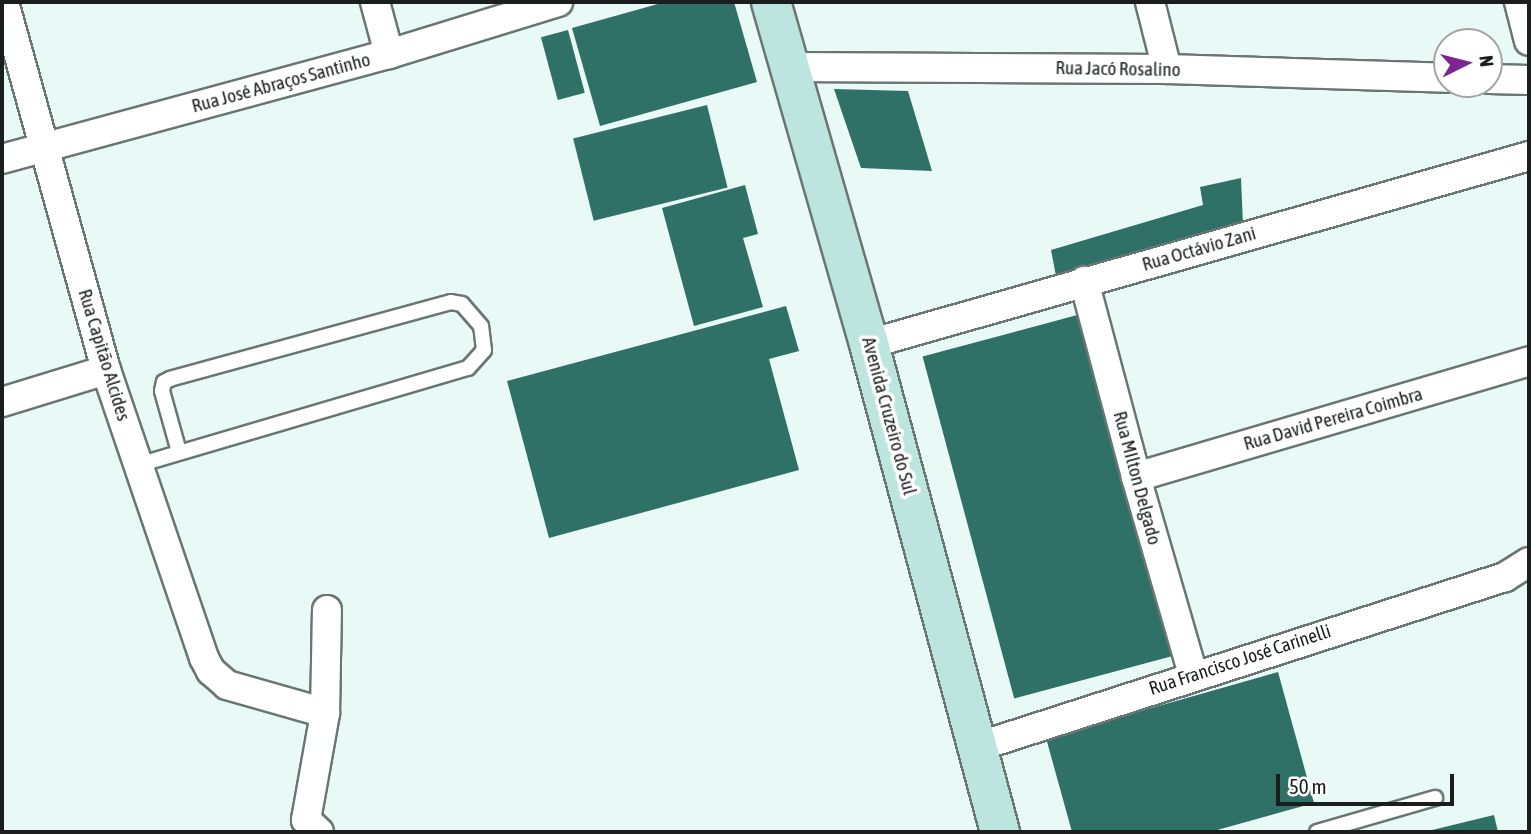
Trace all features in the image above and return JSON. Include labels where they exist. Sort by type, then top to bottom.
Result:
[{"type":"street","name":"Rua Capitão Alcides","points":[[4,2],[106,370],[204,658],[218,680],[237,689],[325,713]]},
{"type":"street","points":[[375,2],[389,54]]},
{"type":"street","name":"Rua José Abraços Santinho","points":[[2,159],[389,54],[558,2]]},
{"type":"street","name":"Avenida Cruzeiro do Sul","points":[[771,2],[869,344],[1000,832]]},
{"type":"street","points":[[1150,2],[1167,69]]},
{"type":"street","points":[[1519,2],[1529,41]]},
{"type":"street","name":"Rua Jacó Rosalino","points":[[789,67],[1167,69],[1433,78]]},
{"type":"street","points":[[1503,79],[1529,80]]},
{"type":"street","name":"Rua Octávio Zani","points":[[869,344],[1529,156]]},
{"type":"street","name":"Rua MIlton Delgado","points":[[1084,281],[1136,477],[1194,675]]},
{"type":"street","name":"Rua David Pereira Coimbra","points":[[1136,477],[1529,361]]},
{"type":"street","points":[[2,402],[106,370]]},
{"type":"street","name":"Rua Francisco José Carinelli","points":[[977,747],[1505,577],[1529,562]]},
{"type":"street","points":[[319,832],[306,820],[325,713],[327,610]]},
{"type":"lane","points":[[138,465],[468,368],[484,350],[481,326],[462,304],[440,304],[170,379],[164,382],[162,391],[179,452]]},
{"type":"lane","points":[[1317,832],[1435,798]]},
{"type":"building","points":[[665,2],[734,2],[757,82],[600,126],[572,28]]},
{"type":"building","points":[[568,30],[585,93],[558,100],[541,37]]},
{"type":"building","points":[[834,89],[908,91],[932,171],[861,168]]},
{"type":"building","points":[[707,105],[728,187],[594,221],[573,138]]},
{"type":"building","points":[[1241,178],[1243,225],[1056,276],[1051,250],[1203,205],[1200,187]]},
{"type":"building","points":[[745,185],[758,234],[743,238],[763,307],[694,326],[662,208]]},
{"type":"building","points":[[786,306],[799,351],[769,359],[799,470],[549,538],[507,381]]},
{"type":"building","points":[[1081,314],[1173,656],[1014,698],[923,356]]},
{"type":"building","points":[[1278,672],[1314,803],[1210,832],[1072,832],[1046,738]]},
{"type":"building","points":[[1494,815],[1498,832],[1428,832],[1428,831]]}]
